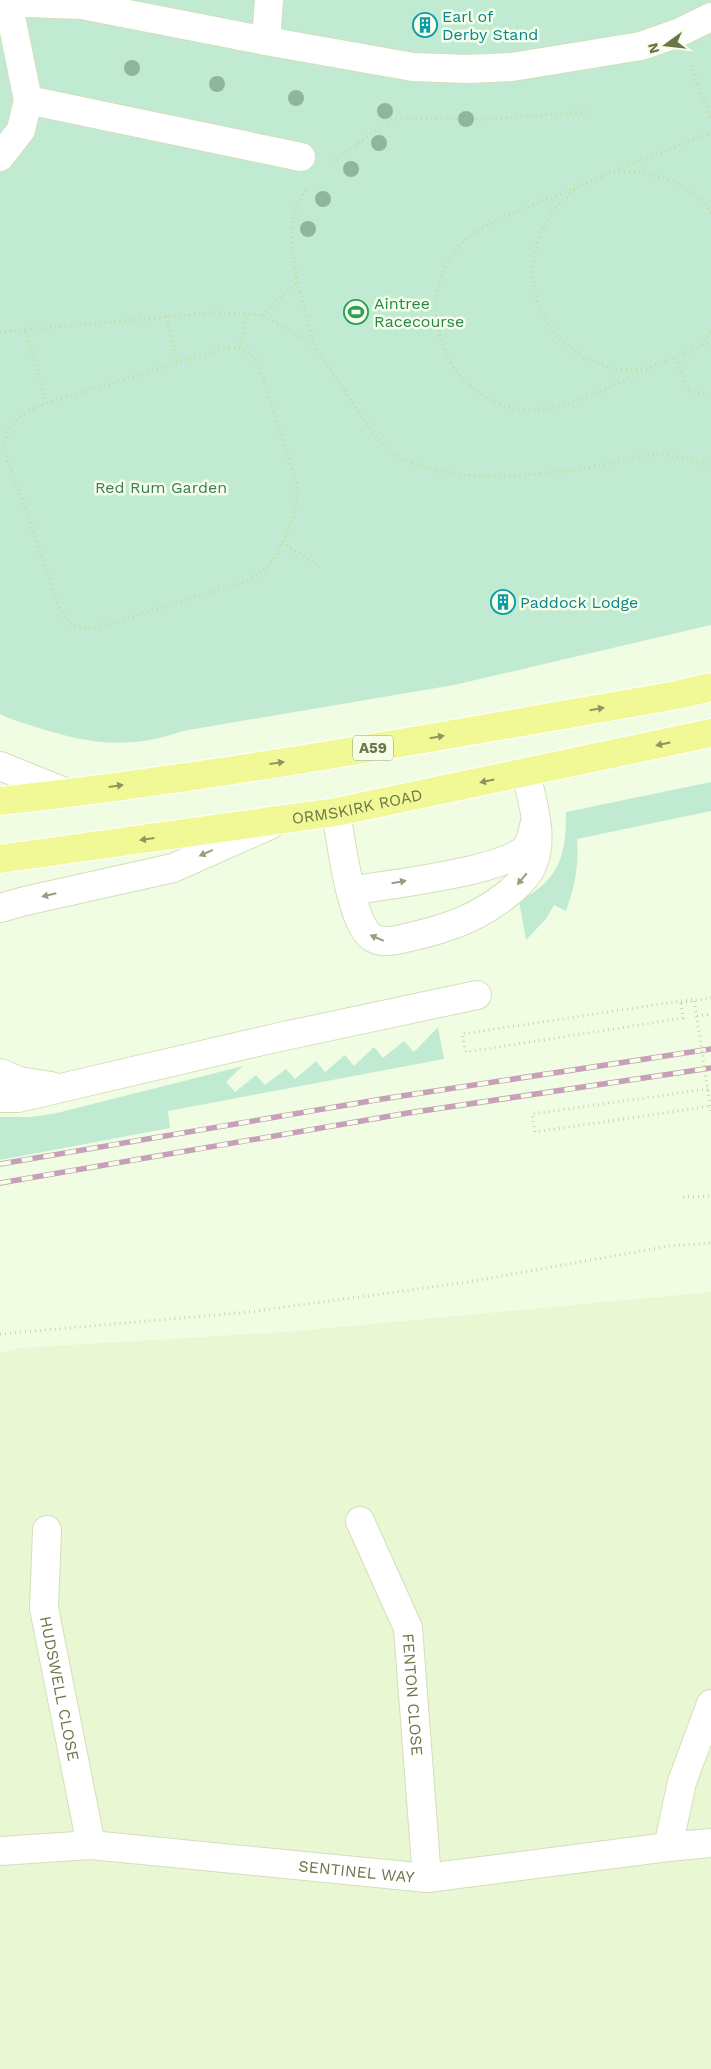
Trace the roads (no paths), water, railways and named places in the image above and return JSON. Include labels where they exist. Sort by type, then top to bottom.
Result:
[{"type":"highway","name":"A59","points":[[0,800],[68,793],[330,756],[678,695],[711,687]]},
{"type":"highway","name":"ORMSKIRK ROAD","points":[[0,859],[336,812],[711,733]]},
{"type":"street","points":[[266,42],[268,0]]},
{"type":"street","points":[[0,157],[21,130],[28,100],[4,2],[82,5],[266,42],[413,68],[468,69],[512,67],[641,46],[678,33],[711,17]]},
{"type":"street","points":[[28,100],[301,157]]},
{"type":"street","points":[[0,766],[68,793]]},
{"type":"street","points":[[336,812],[351,891],[363,928],[371,937],[385,942],[440,930],[466,921],[494,904],[518,885],[532,867],[538,845],[526,773]]},
{"type":"street","points":[[351,891],[488,867],[512,858],[526,847],[532,836],[535,818]]},
{"type":"street","points":[[0,908],[25,900],[173,868],[282,820]]},
{"type":"street","points":[[0,1098],[18,1098],[275,1038],[476,995]]},
{"type":"street","points":[[0,1073],[19,1081],[63,1088]]},
{"type":"street","name":"FENTON CLOSE","points":[[360,1521],[408,1628],[427,1878]]},
{"type":"street","name":"HUDSWELL CLOSE","points":[[47,1530],[44,1608],[91,1845]]},
{"type":"street","points":[[668,1847],[682,1782],[711,1704]]},
{"type":"street","name":"SENTINEL WAY","points":[[0,1851],[91,1845],[427,1878],[711,1843]]},
{"type":"railway","points":[[0,1164],[382,1099],[711,1049]]},
{"type":"railway","points":[[0,1183],[408,1113],[711,1068]]},
{"type":"place","name":"Earl of Derby Stand","points":[[425,25]]},
{"type":"place","name":"Aintree Racecourse","points":[[356,312]]},
{"type":"place","name":"Paddock Lodge","points":[[503,602]]},
{"type":"park label","name":"Red Rum Garden","points":[[161,487]]}]
